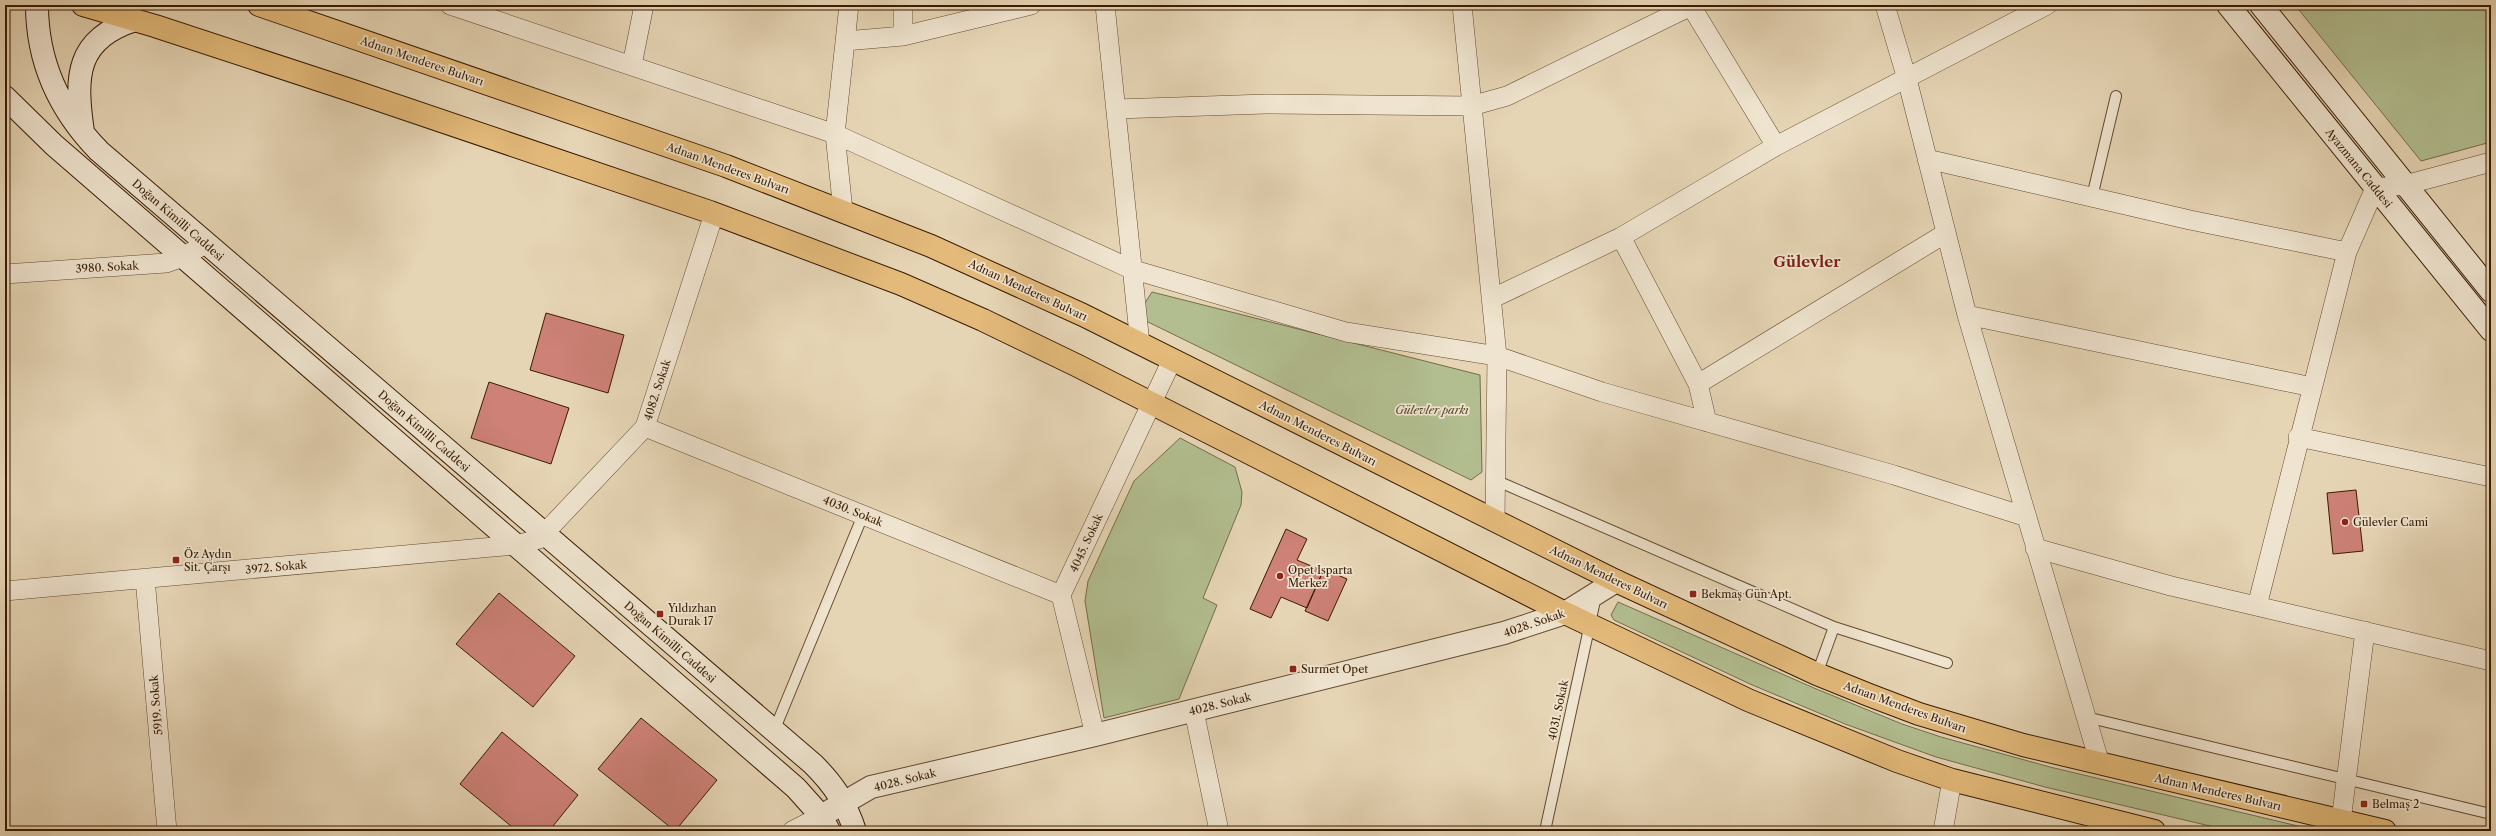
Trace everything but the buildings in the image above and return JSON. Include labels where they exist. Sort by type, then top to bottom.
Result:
[{"type":"main road","name":"Doğan Kimilli Caddesi","points":[[37,5],[40,42],[53,90],[66,113],[83,135],[205,244],[827,778],[844,802],[855,831]]},
{"type":"main road","points":[[83,5],[135,20],[353,91],[714,214],[808,248],[915,290],[983,320],[1565,613],[1748,700],[1897,761],[1952,780],[2154,831]]},
{"type":"main road","name":"Adnan Menderes Bulvarı","points":[[259,5],[726,166],[931,246],[1083,315],[1616,581],[1818,674],[1905,709],[1960,727],[2100,764],[2385,831]]},
{"type":"main road","name":"Ayazmana Caddesi","points":[[2228,5],[2491,330]]},
{"type":"main road","points":[[2261,5],[2491,291]]},
{"type":"main road","points":[[83,135],[78,101],[80,79],[85,59],[94,41],[104,34],[135,20]]},
{"type":"main road","points":[[8,101],[54,145],[796,788],[825,824]]},
{"type":"main road","name":"4028. Sokak","points":[[825,824],[844,802],[871,787],[1095,735],[1504,633],[1565,613],[1596,595],[1616,581]]},
{"type":"street","points":[[450,5],[835,134],[1131,269],[1346,332],[1497,356],[1602,392],[2027,517]]},
{"type":"street","points":[[632,65],[644,5]]},
{"type":"street","points":[[842,210],[835,134],[849,5]]},
{"type":"street","points":[[903,5],[903,36]]},
{"type":"street","points":[[845,41],[903,36],[1031,5]]},
{"type":"street","points":[[1105,5],[1131,269],[1140,344]]},
{"type":"street","points":[[1462,5],[1497,356],[1495,521]]},
{"type":"street","points":[[1116,109],[1266,104],[1471,106],[1507,96],[1692,5],[1776,146]]},
{"type":"street","points":[[1885,5],[1907,80],[1967,315],[2100,764]]},
{"type":"street","points":[[1491,299],[1621,237],[1776,146],[1907,80],[2046,5]]},
{"type":"street","points":[[1927,159],[2092,197],[2347,252]]},
{"type":"street","points":[[2257,606],[2298,437],[2347,252],[2376,188],[2405,184],[2491,162]]},
{"type":"street","name":"4082. Sokak","points":[[545,535],[645,427],[714,214]]},
{"type":"street","points":[[1698,384],[1946,232]]},
{"type":"street","points":[[1621,237],[1698,384],[1707,422]]},
{"type":"street","name":"3980. Sokak","points":[[5,274],[157,264],[183,257],[205,244]]},
{"type":"street","points":[[1967,315],[2312,387]]},
{"type":"street","name":"4045. Sokak","points":[[1061,595],[1172,360]]},
{"type":"street","name":"4030. Sokak","points":[[645,427],[1061,595]]},
{"type":"street","points":[[2298,437],[2491,477]]},
{"type":"street","name":"3972. Sokak","points":[[5,591],[516,545],[532,543],[545,535]]},
{"type":"street","points":[[2036,548],[2171,586],[2491,661]]},
{"type":"street","name":"5919. Sokak","points":[[145,578],[166,831]]},
{"type":"street","points":[[1061,595],[1095,735]]},
{"type":"street","points":[[2340,821],[2365,631]]},
{"type":"street","points":[[1194,710],[1219,831]]},
{"type":"street","points":[[1942,831],[1952,780]]},
{"type":"street","points":[[792,831],[825,824]]},
{"type":"lane","points":[[2092,197],[2116,96]]},
{"type":"lane","points":[[1495,480],[1834,627],[1947,663]]},
{"type":"lane","points":[[774,731],[863,515]]},
{"type":"lane","name":"4031. Sokak","points":[[1545,831],[1596,595]]},
{"type":"lane","points":[[1818,674],[1834,627]]},
{"type":"lane","points":[[2086,717],[2491,814]]},
{"type":"green space","points":[[2295,5],[2491,5],[2491,142],[2421,161]]},
{"type":"green space","name":"Gülevler parkı","points":[[1152,292],[1480,375],[1482,472],[1471,480],[1146,321],[1145,303]]},
{"type":"green space","points":[[1180,438],[1235,467],[1242,492],[1241,505],[1203,598],[1217,605],[1179,699],[1104,718],[1085,601],[1088,581],[1134,481]]},
{"type":"green space","points":[[1618,602],[1814,688],[1902,724],[1941,737],[2050,767],[2319,831],[2231,831],[2045,787],[1936,757],[1845,724],[1750,684],[1614,620],[1611,615]]},
{"type":"place","name":"Gülevler Cami","points":[[2345,522]]},
{"type":"place","name":"Öz Aydın Sit. Çarşı","points":[[176,560]]},
{"type":"place","name":"Opet Isparta Merkez","points":[[1280,576]]},
{"type":"place","name":"Bekmaş Gün Apt.","points":[[1693,594]]},
{"type":"place","name":"Yıldızhan Durak 17","points":[[660,614]]},
{"type":"place","name":"Surmet Opet","points":[[1293,669]]},
{"type":"place","name":"Belmaş 2","points":[[2364,804]]},
{"type":"district","name":"Gülevler","points":[[1807,262]]}]
